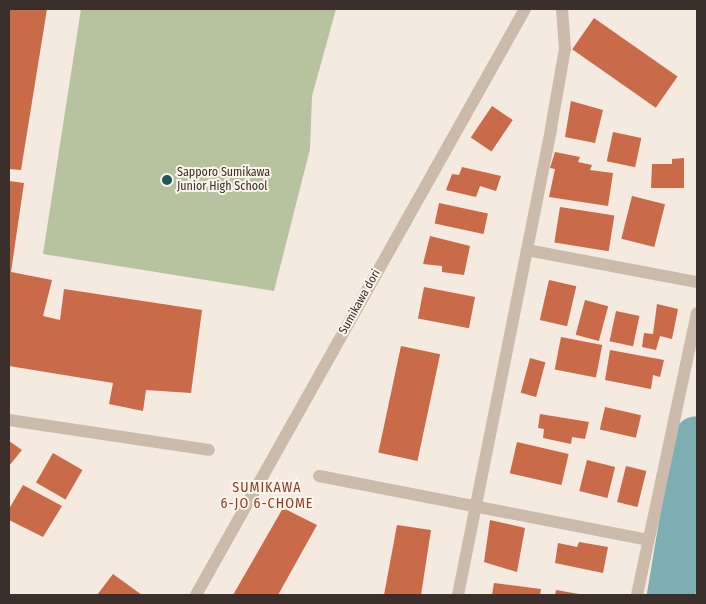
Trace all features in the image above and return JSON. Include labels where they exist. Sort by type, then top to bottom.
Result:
[{"type":"street","name":"Sumikawa dori","points":[[196,595],[525,9]]},
{"type":"street","points":[[458,595],[565,49],[562,9]]},
{"type":"street","points":[[527,250],[697,282]]},
{"type":"street","points":[[638,595],[697,313]]},
{"type":"street","points":[[9,420],[209,450]]},
{"type":"street","points":[[319,476],[648,540]]},
{"type":"green space","points":[[81,9],[336,9],[312,96],[310,149],[274,291],[43,254]]},
{"type":"building","points":[[9,9],[47,9],[21,170],[9,169]]},
{"type":"building","points":[[594,18],[678,77],[656,108],[572,49]]},
{"type":"building","points":[[571,101],[603,110],[595,143],[565,137]]},
{"type":"building","points":[[492,106],[513,120],[491,151],[471,138]]},
{"type":"building","points":[[613,132],[641,138],[635,167],[607,161]]},
{"type":"building","points":[[555,152],[580,157],[578,162],[592,165],[590,170],[613,173],[608,206],[549,197],[555,169],[550,168]]},
{"type":"building","points":[[684,158],[684,188],[651,188],[652,164],[672,164],[672,159]]},
{"type":"building","points":[[462,167],[501,176],[496,191],[480,186],[476,197],[446,190],[452,174],[459,175]]},
{"type":"building","points":[[9,181],[24,183],[11,272],[52,280],[43,316],[60,320],[64,289],[202,310],[191,393],[146,390],[143,411],[109,404],[113,383],[9,366]]},
{"type":"building","points":[[632,196],[665,204],[654,247],[621,239]]},
{"type":"building","points":[[439,203],[488,213],[484,234],[435,224]]},
{"type":"building","points":[[560,207],[614,216],[609,251],[554,243]]},
{"type":"building","points":[[430,236],[470,246],[464,275],[442,272],[442,266],[423,264]]},
{"type":"building","points":[[549,280],[576,286],[567,326],[540,320]]},
{"type":"building","points":[[424,287],[475,297],[469,328],[418,318]]},
{"type":"building","points":[[585,300],[608,306],[599,341],[576,335]]},
{"type":"building","points":[[657,304],[678,309],[672,339],[660,336],[656,350],[642,347],[644,333],[653,334]]},
{"type":"building","points":[[616,311],[639,316],[633,346],[610,341]]},
{"type":"building","points":[[561,337],[602,345],[596,377],[555,369]]},
{"type":"building","points":[[401,346],[440,354],[417,461],[378,453]]},
{"type":"building","points":[[610,350],[664,360],[660,377],[653,375],[651,389],[605,380]]},
{"type":"building","points":[[530,358],[545,362],[536,397],[521,393]]},
{"type":"building","points":[[605,407],[641,415],[636,438],[600,429]]},
{"type":"building","points":[[540,414],[589,422],[585,439],[572,437],[571,444],[543,438],[544,429],[538,428]]},
{"type":"building","points":[[9,441],[22,450],[9,466]]},
{"type":"building","points":[[517,442],[569,454],[561,485],[510,473]]},
{"type":"building","points":[[53,453],[82,470],[65,499],[36,482]]},
{"type":"building","points":[[587,460],[615,467],[607,498],[579,491]]},
{"type":"building","points":[[626,466],[646,471],[637,507],[617,502]]},
{"type":"building","points":[[23,485],[62,506],[43,537],[9,520],[9,509]]},
{"type":"building","points":[[283,508],[317,525],[278,595],[233,595]]},
{"type":"building","points":[[490,520],[525,528],[517,572],[484,562]]},
{"type":"building","points":[[397,525],[431,530],[421,595],[384,595]]},
{"type":"building","points":[[579,542],[608,547],[603,573],[555,563],[558,543],[577,547]]},
{"type":"building","points":[[113,574],[142,595],[97,595]]},
{"type":"building","points":[[494,583],[541,589],[540,595],[492,595]]},
{"type":"building","points":[[556,590],[579,594],[579,595],[555,595]]},
{"type":"waterway","points":[[671,595],[697,440]]},
{"type":"place","name":"Sapporo Sumikawa Junior High School","points":[[167,180]]},
{"type":"district","name":"SUMIKAWA 6-JO 6-CHOME","points":[[267,496]]}]
